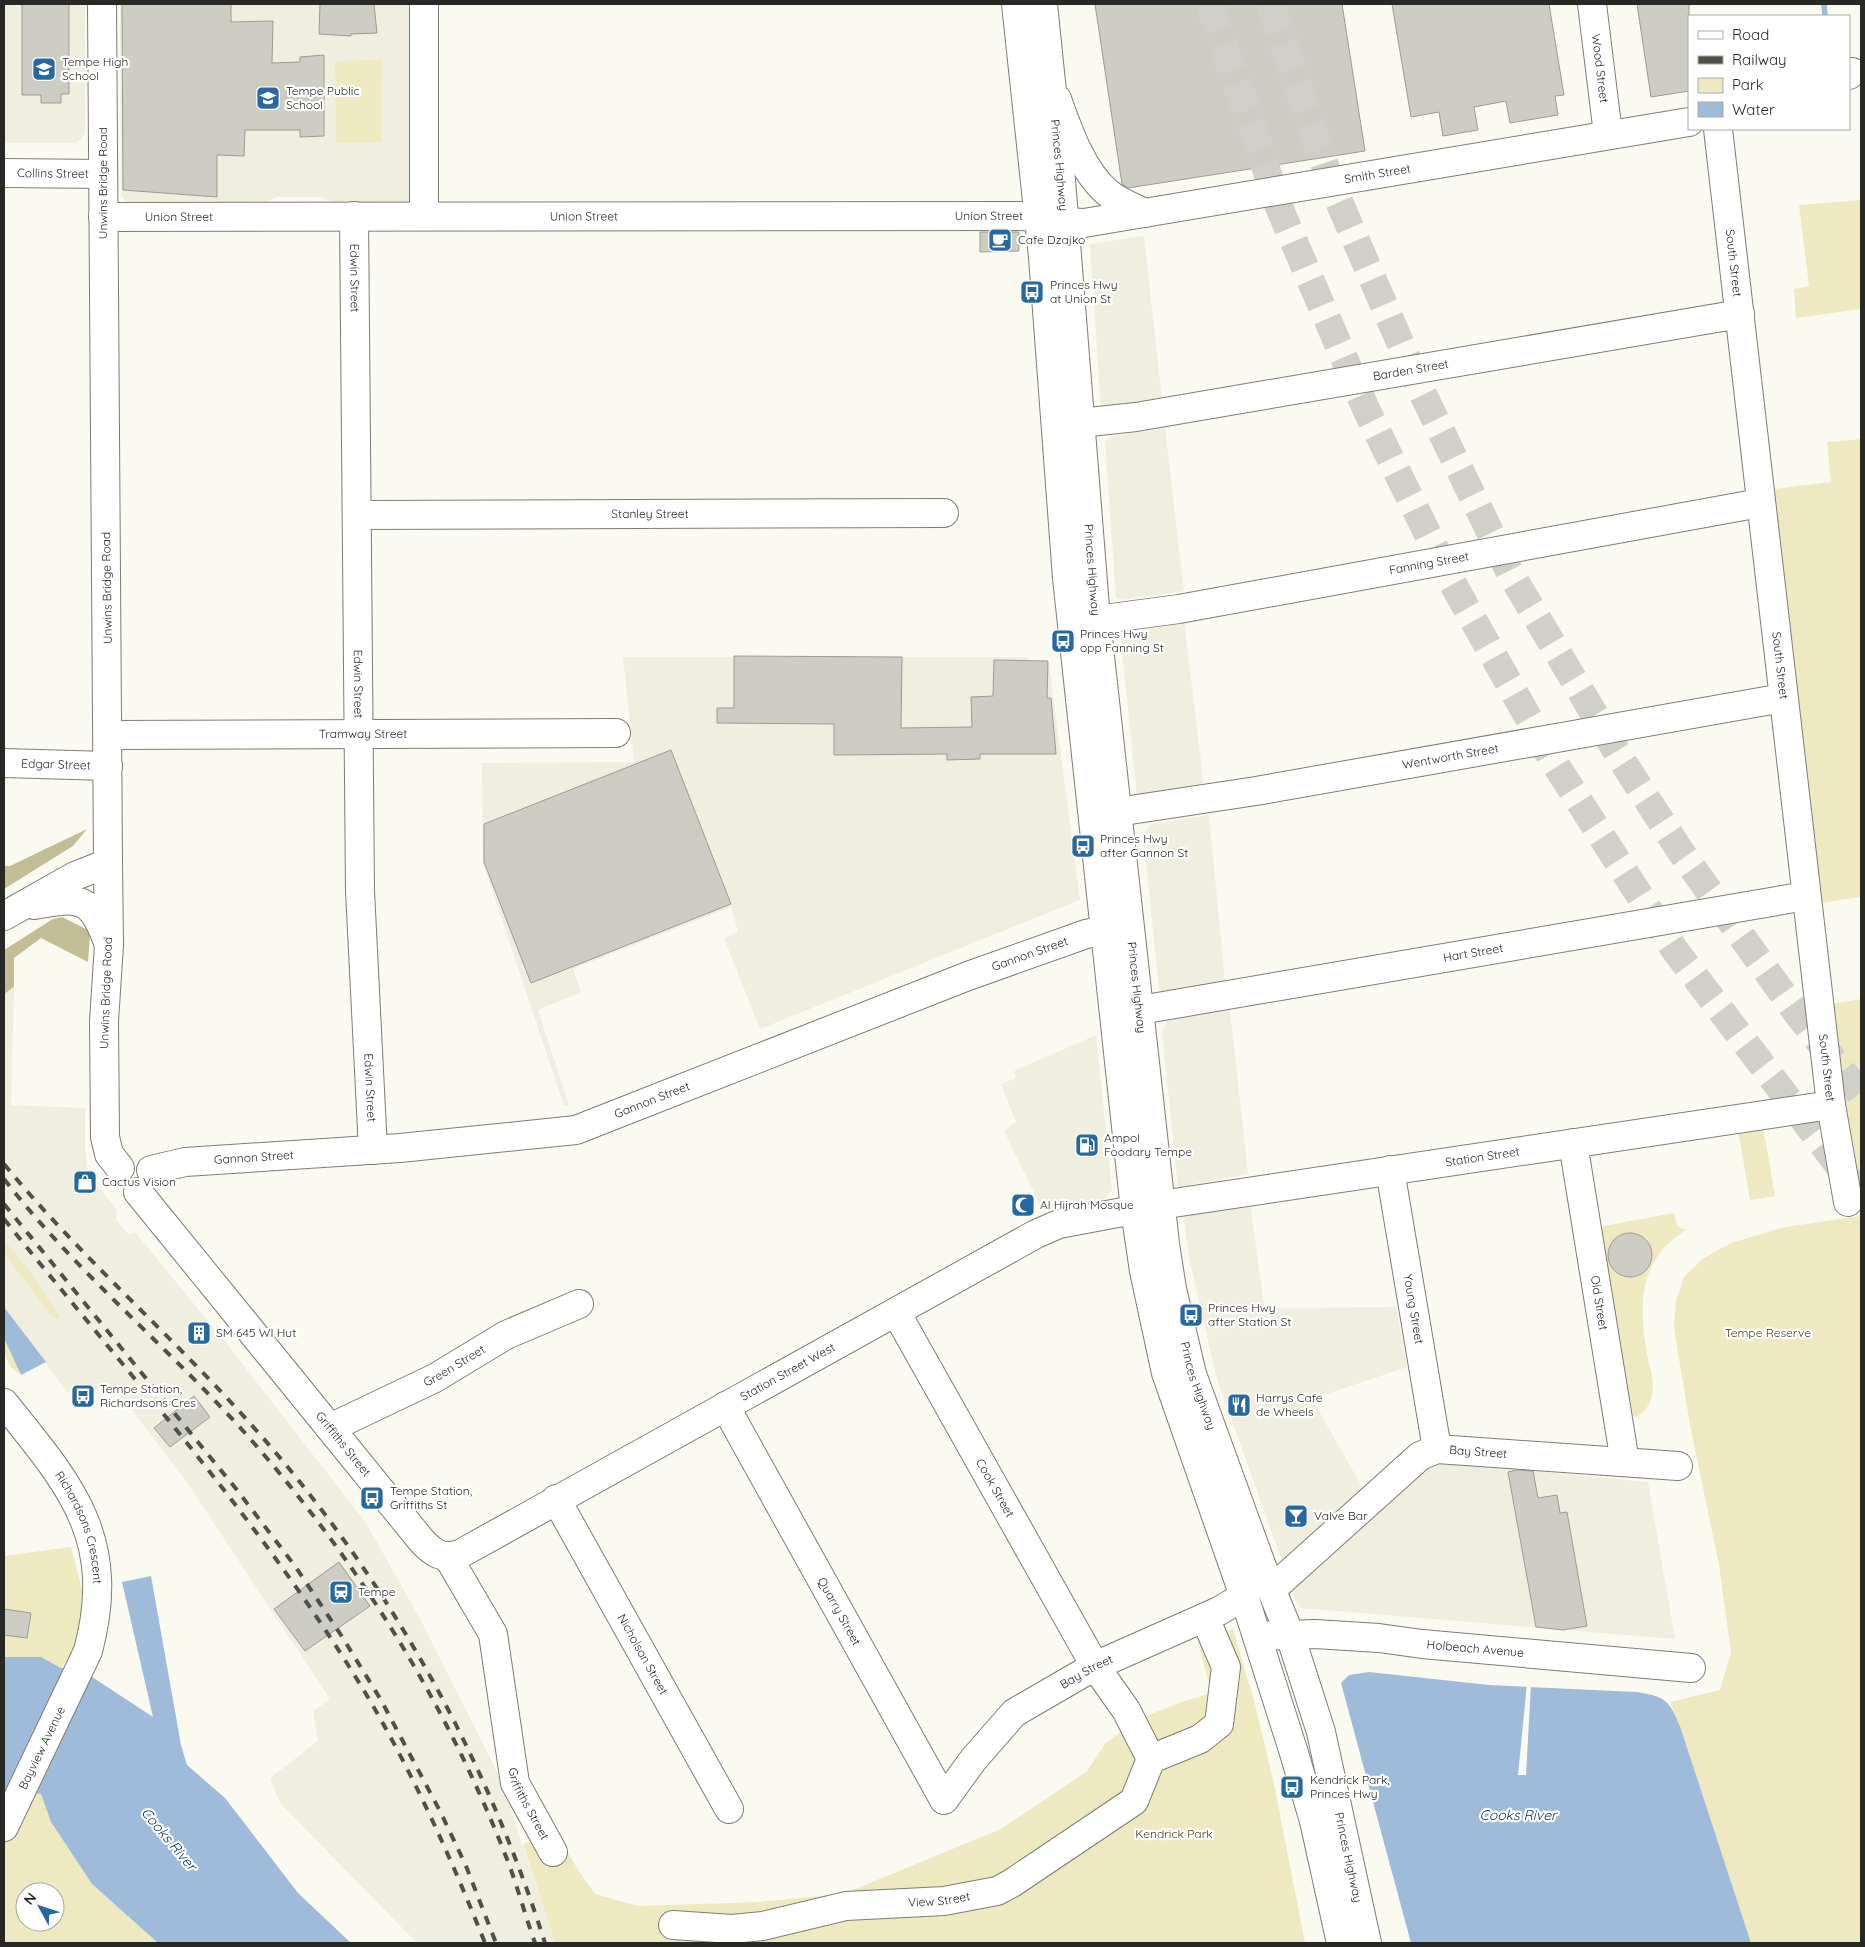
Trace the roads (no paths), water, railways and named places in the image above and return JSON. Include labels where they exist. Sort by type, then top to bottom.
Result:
[{"type":"main road","name":"Unwins Bridge Road","points":[[102,4],[109,945],[104,1021],[105,1137],[109,1154],[120,1168],[118,1178],[123,1188],[144,1181]]},
{"type":"main road","points":[[424,4],[424,216]]},
{"type":"main road","name":"Princes Highway","points":[[1016,4],[1038,216],[1067,578],[1118,927],[1148,1208],[1172,1289],[1192,1374],[1271,1590],[1290,1635],[1321,1732],[1367,1943]]},
{"type":"main road","name":"Princes Highway","points":[[1043,4],[1065,222],[1096,620],[1117,812],[1118,927],[1140,1010],[1148,1208],[1144,1271],[1166,1373],[1258,1636],[1314,1821],[1341,1943]]},
{"type":"main road","name":"Wood Street","points":[[1592,4],[1608,134]]},
{"type":"main road","points":[[1051,84],[1068,128],[1088,170],[1108,193],[1145,213]]},
{"type":"main road","name":"Smith Street","points":[[1065,222],[1084,223],[1688,122]]},
{"type":"main road","name":"South Street","points":[[1718,130],[1831,1105],[1848,1202]]},
{"type":"main road","name":"Collins Street","points":[[4,173],[103,174]]},
{"type":"main road","name":"Edwin Street","points":[[354,216],[360,891],[373,1150]]},
{"type":"main road","name":"Union Street","points":[[103,217],[1038,216],[1065,222]]},
{"type":"main road","name":"Barden Street","points":[[1080,423],[1136,417],[1740,314]]},
{"type":"main road","name":"Fanning Street","points":[[1096,620],[1179,609],[1760,503]]},
{"type":"main road","name":"Stanley Street","points":[[358,515],[944,513]]},
{"type":"main road","name":"Wentworth Street","points":[[1117,812],[1266,789],[1783,698]]},
{"type":"main road","name":"Tramway Street","points":[[108,735],[359,736],[616,733]]},
{"type":"main road","name":"Edgar Street","points":[[4,764],[108,766]]},
{"type":"main road","points":[[9,912],[75,876],[108,863]]},
{"type":"main road","name":"Hart Street","points":[[1140,1010],[1806,896]]},
{"type":"main road","points":[[9,912],[62,900],[78,902],[97,915],[109,945]]},
{"type":"main road","name":"Gannon Street","points":[[144,1181],[185,1162],[373,1150],[576,1130],[968,976],[1079,936],[1118,927]]},
{"type":"main road","name":"Station Street","points":[[1148,1208],[1831,1105]]},
{"type":"main road","name":"Old Street","points":[[1573,1143],[1625,1462]]},
{"type":"main road","name":"Young Street","points":[[1390,1170],[1437,1448]]},
{"type":"main road","name":"Griffiths Street","points":[[144,1181],[330,1428],[428,1548],[436,1554],[448,1557],[493,1634],[515,1783],[553,1852]]},
{"type":"main road","name":"Station Street West","points":[[448,1557],[460,1554],[868,1325],[896,1312],[1036,1234],[1059,1224],[1148,1208]]},
{"type":"main road","name":"Green Street","points":[[330,1428],[435,1378],[506,1335],[579,1304]]},
{"type":"main road","name":"Cook Street","points":[[896,1312],[1095,1666]]},
{"type":"main road","name":"Richardsons Crescent","points":[[4,1403],[69,1489],[79,1505],[94,1547],[97,1574],[95,1626],[80,1669]]},
{"type":"main road","name":"Quarry Street","points":[[726,1406],[944,1800],[956,1783]]},
{"type":"main road","name":"Bay Street","points":[[1271,1590],[1420,1456],[1437,1448],[1678,1466]]},
{"type":"main road","name":"Nicholson Street","points":[[556,1499],[729,1809]]},
{"type":"main road","name":"Bay Street","points":[[956,1783],[1014,1714],[1095,1666],[1205,1618],[1244,1596]]},
{"type":"main road","points":[[1095,1666],[1126,1710],[1151,1759],[1200,1739],[1219,1724],[1226,1667],[1205,1618]]},
{"type":"main road","name":"Holbeach Avenue","points":[[1258,1636],[1315,1634],[1379,1638],[1422,1644],[1691,1668]]},
{"type":"main road","name":"Bayview Avenue","points":[[4,1827],[80,1669]]},
{"type":"main road","name":"View Street","points":[[673,1925],[732,1929],[763,1926],[846,1906],[944,1901],[991,1893],[1012,1883],[1134,1801],[1151,1759]]},
{"type":"water","points":[[4,1307],[46,1362],[21,1375],[4,1338]]},
{"type":"water","name":"Cooks River","points":[[151,1576],[181,1745],[187,1765],[225,1798],[298,1893],[351,1943],[158,1943],[92,1884],[51,1822],[41,1794],[4,1789],[4,1657],[41,1657],[61,1668],[80,1669],[153,1717],[122,1582]]},
{"type":"water","name":"Cooks River","points":[[1369,1672],[1489,1685],[1637,1692],[1665,1701],[1673,1710],[1680,1726],[1751,1943],[1411,1943],[1341,1683],[1349,1675]]},
{"type":"waterway","points":[[1824,4],[1825,15]]},
{"type":"tunnel","points":[[1210,4],[1279,207],[1366,409],[1449,577],[1550,756],[1674,949],[1861,1195]]},
{"type":"tunnel","points":[[1270,4],[1331,183],[1419,386],[1509,571],[1621,759],[1681,852],[1796,1012],[1861,1095]]},
{"type":"railway","points":[[4,1164],[65,1233],[256,1430],[304,1487],[348,1546],[390,1608],[428,1672],[462,1737],[493,1804],[521,1873],[545,1943]]},
{"type":"railway","points":[[4,1179],[32,1213],[91,1277],[245,1433],[326,1532],[397,1638],[459,1750],[486,1808],[510,1867],[535,1943]]},
{"type":"railway","points":[[4,1204],[237,1490],[295,1566],[341,1635],[381,1700],[441,1813],[466,1866],[496,1943]]},
{"type":"railway","points":[[4,1219],[193,1450],[239,1509],[326,1631],[366,1694],[400,1754],[459,1879],[485,1943]]},
{"type":"place","name":"Tempe High School","points":[[44,69]]},
{"type":"place","name":"Tempe Public School","points":[[268,98]]},
{"type":"place","name":"Cafe Dzajko","points":[[1000,240]]},
{"type":"place","name":"Princes Hwy at Union St","points":[[1032,292]]},
{"type":"place","name":"Princes Hwy opp Fanning St","points":[[1063,641]]},
{"type":"place","name":"Princes Hwy after Gannon St","points":[[1083,846]]},
{"type":"place","name":"Ampol Foodary Tempe","points":[[1087,1145]]},
{"type":"place","name":"Cactus Vision","points":[[85,1182]]},
{"type":"place","name":"Al Hijrah Mosque","points":[[1023,1205]]},
{"type":"place","name":"Princes Hwy after Station St","points":[[1191,1315]]},
{"type":"place","name":"SM 645 WI Hut","points":[[199,1333]]},
{"type":"place","name":"Tempe Station, Richardsons Cres","points":[[83,1396]]},
{"type":"place","name":"Harrys Cafe de Wheels","points":[[1239,1405]]},
{"type":"place","name":"Tempe Station, Griffiths St","points":[[372,1498]]},
{"type":"place","name":"Valve Bar","points":[[1296,1516]]},
{"type":"place","name":"Tempe","points":[[341,1592]]},
{"type":"place","name":"Kendrick Park, Princes Hwy","points":[[1292,1787]]},
{"type":"park label","name":"Tempe Reserve","points":[[1768,1333]]},
{"type":"park label","name":"Kendrick Park","points":[[1174,1834]]}]
